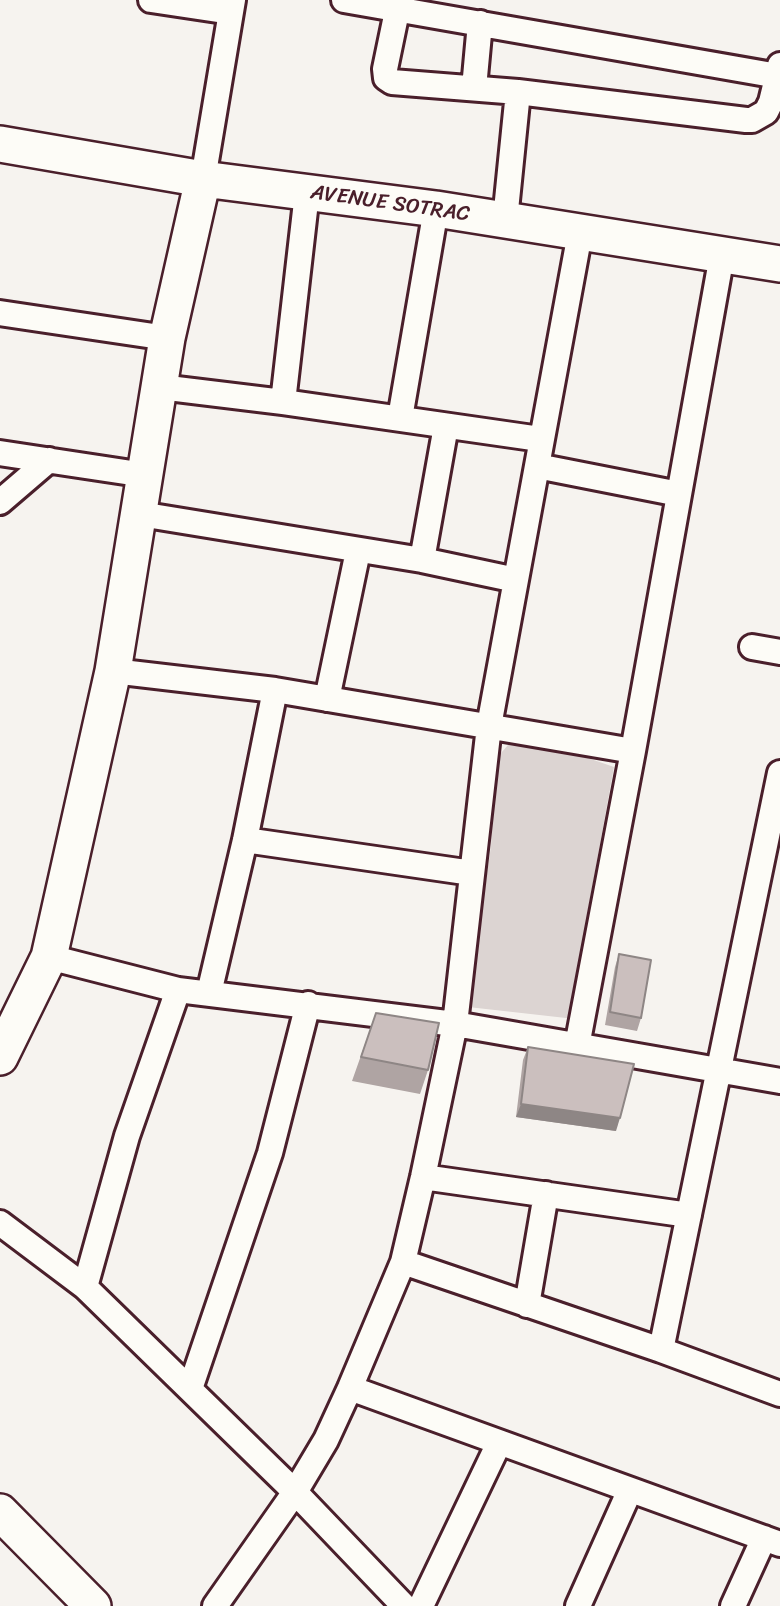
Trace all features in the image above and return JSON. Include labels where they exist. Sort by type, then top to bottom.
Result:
[{"type":"street","points":[[0,1057],[49,957],[113,671],[167,338],[203,179],[232,6],[151,0]]},
{"type":"street","points":[[344,0],[397,11],[779,71],[766,112],[760,117],[746,120],[518,92],[392,82],[386,78],[385,69],[397,11]]},
{"type":"street","points":[[474,88],[480,23]]},
{"type":"street","points":[[505,220],[518,92]]},
{"type":"street","name":"AVENUE SOTRAC","points":[[0,144],[203,179],[436,209],[780,264]]},
{"type":"street","points":[[283,402],[307,193]]},
{"type":"street","points":[[400,418],[436,209]]},
{"type":"street","points":[[215,1606],[295,1492],[326,1440],[403,1262],[424,1177],[455,1024],[489,726],[580,233]]},
{"type":"street","points":[[577,1046],[722,255]]},
{"type":"street","points":[[0,313],[167,338]]},
{"type":"street","points":[[160,387],[541,439]]},
{"type":"street","points":[[422,560],[446,426]]},
{"type":"street","points":[[0,453],[145,475]]},
{"type":"street","points":[[0,502],[49,460]]},
{"type":"street","points":[[537,466],[679,494]]},
{"type":"street","points":[[139,514],[422,560],[516,580]]},
{"type":"street","points":[[327,699],[358,551]]},
{"type":"street","points":[[752,647],[780,652]]},
{"type":"street","points":[[113,671],[275,690],[633,751]]},
{"type":"street","points":[[209,993],[245,840],[275,690]]},
{"type":"street","points":[[661,1350],[780,774]]},
{"type":"street","points":[[245,840],[472,873]]},
{"type":"street","points":[[49,957],[178,990],[455,1024],[780,1081]]},
{"type":"street","points":[[85,1287],[127,1136],[178,990]]},
{"type":"street","points":[[190,1389],[270,1153],[307,1004]]},
{"type":"street","points":[[424,1177],[689,1215]]},
{"type":"street","points":[[527,1305],[546,1194]]},
{"type":"street","points":[[0,1223],[85,1287],[295,1492],[404,1606]]},
{"type":"street","points":[[403,1262],[661,1350],[780,1394]]},
{"type":"street","points":[[350,1388],[772,1541],[733,1606]]},
{"type":"street","points":[[421,1606],[499,1443]]},
{"type":"street","points":[[578,1606],[629,1490]]},
{"type":"street","points":[[0,1511],[93,1606]]},
{"type":"shaded area","points":[[508,745],[556,747],[614,767],[588,910],[575,1019],[468,1007],[491,846],[495,760]]},
{"type":"building","points":[[619,954],[651,960],[641,1018],[610,1012]]},
{"type":"building","points":[[376,1013],[439,1023],[428,1070],[361,1057]]},
{"type":"building","points":[[528,1047],[634,1064],[620,1118],[521,1104]]}]
